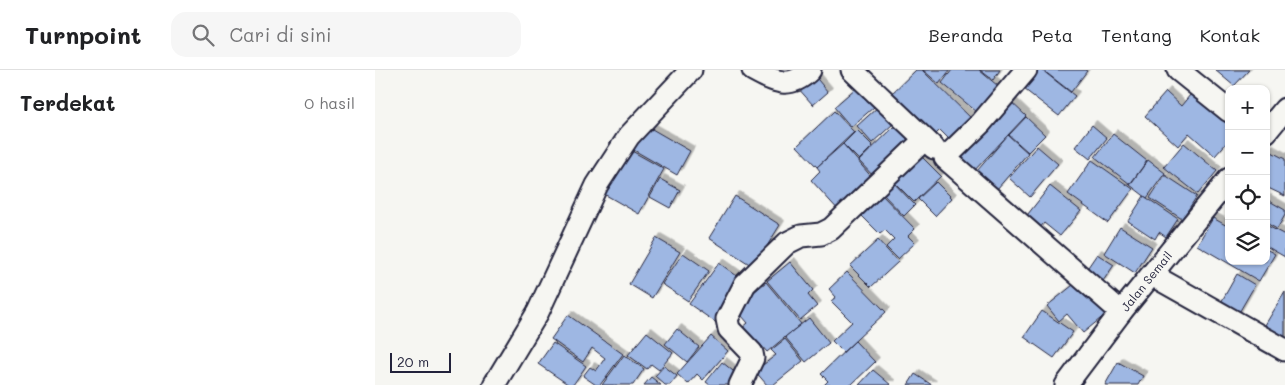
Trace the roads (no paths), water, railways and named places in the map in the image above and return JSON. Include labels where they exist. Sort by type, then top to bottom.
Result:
[{"type":"street","points":[[494,385],[538,312],[597,185],[629,136],[691,70]]},
{"type":"street","points":[[753,70],[783,83],[805,76],[810,70]]},
{"type":"street","points":[[852,70],[924,140],[1121,312]]},
{"type":"street","points":[[945,158],[981,123],[1026,70]]},
{"type":"street","points":[[1178,70],[1225,108]]},
{"type":"street","points":[[1268,130],[1285,109]]},
{"type":"street","points":[[743,384],[753,358],[752,353],[729,329],[727,319],[745,284],[787,243],[801,236],[821,234],[831,229],[924,140]]},
{"type":"street","name":"Jalan Semail","points":[[1065,385],[1121,312],[1225,184]]},
{"type":"street","points":[[1152,275],[1285,350]]}]
